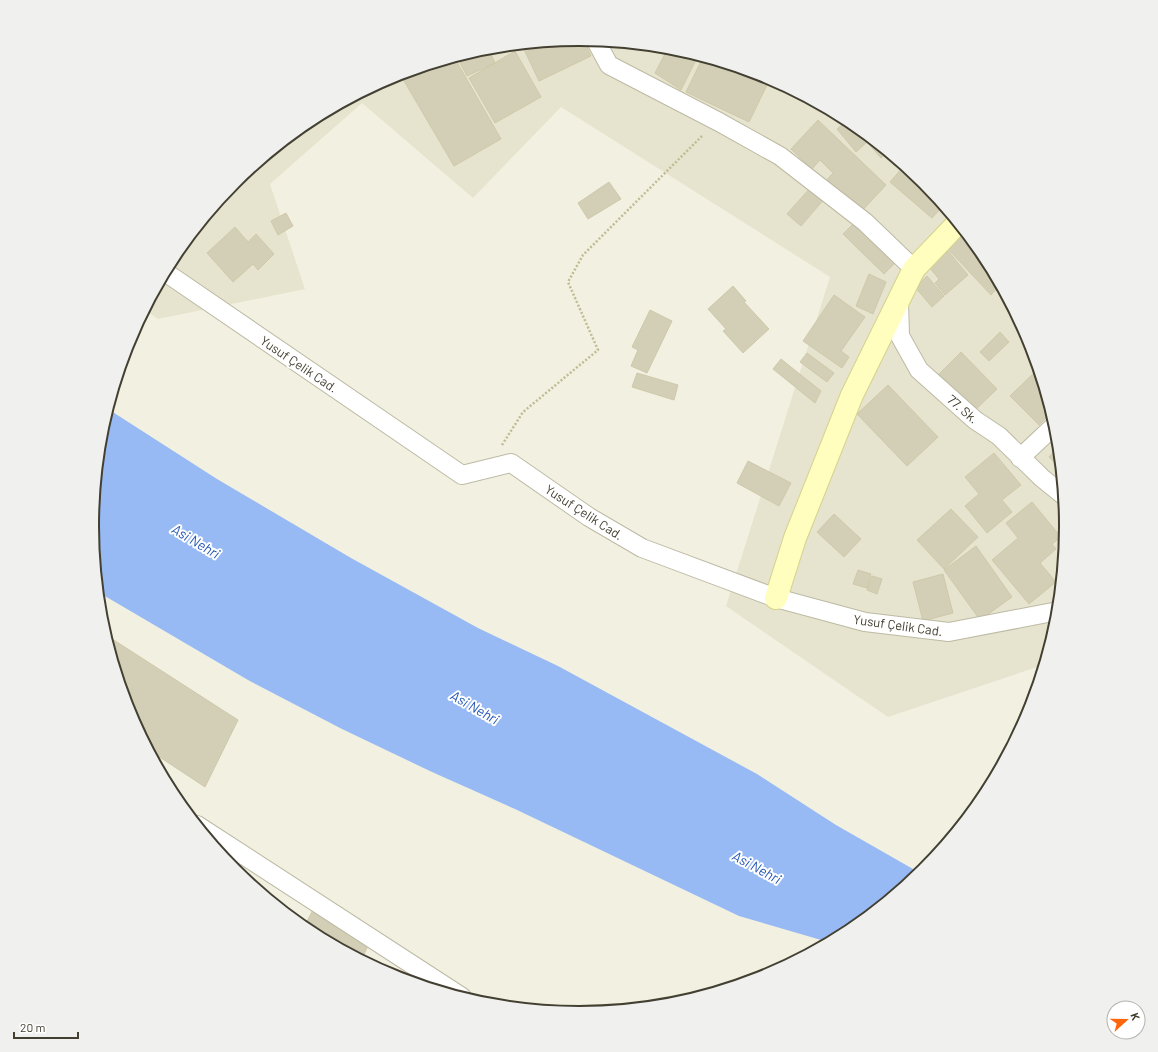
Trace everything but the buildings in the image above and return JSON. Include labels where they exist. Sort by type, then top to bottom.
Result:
[{"type":"street","points":[[599,47],[609,65],[720,122],[780,156],[865,222],[914,269]]},
{"type":"street","points":[[776,598],[795,538],[852,395],[914,269],[955,227]]},
{"type":"street","name":"Yusuf Çelik Cad.","points":[[170,275],[462,476],[511,463],[589,517],[642,548],[776,598],[865,622],[949,632],[1051,612]]},
{"type":"street","name":"77. Sk.","points":[[899,302],[900,336],[919,370],[975,420],[999,436],[1020,458],[1057,489]]},
{"type":"street","points":[[1020,458],[1049,429]]},
{"type":"street","points":[[212,835],[448,988]]},
{"type":"path","points":[[501,466],[502,442],[522,412],[598,350],[568,282],[582,255],[707,130],[720,122]]},
{"type":"shaded area","points":[[579,46],[642,50],[673,55],[733,71],[763,83],[819,110],[871,145],[895,165],[940,210],[960,234],[995,286],[1022,342],[1034,372],[1050,432],[1055,463],[1059,526],[1058,557],[1050,620],[1038,667],[888,717],[726,606],[830,277],[561,107],[473,198],[362,103],[270,184],[305,289],[158,319],[149,313],[163,286],[198,234],[240,187],[287,145],[312,127],[339,110],[395,83],[425,71],[455,62],[516,50],[548,47]]},
{"type":"water","name":"Asi Nehri","points":[[113,412],[217,479],[351,558],[478,628],[558,666],[757,774],[836,825],[914,869],[871,907],[822,940],[739,916],[515,809],[432,772],[342,729],[248,680],[104,596],[100,557],[100,495],[103,463]]}]
